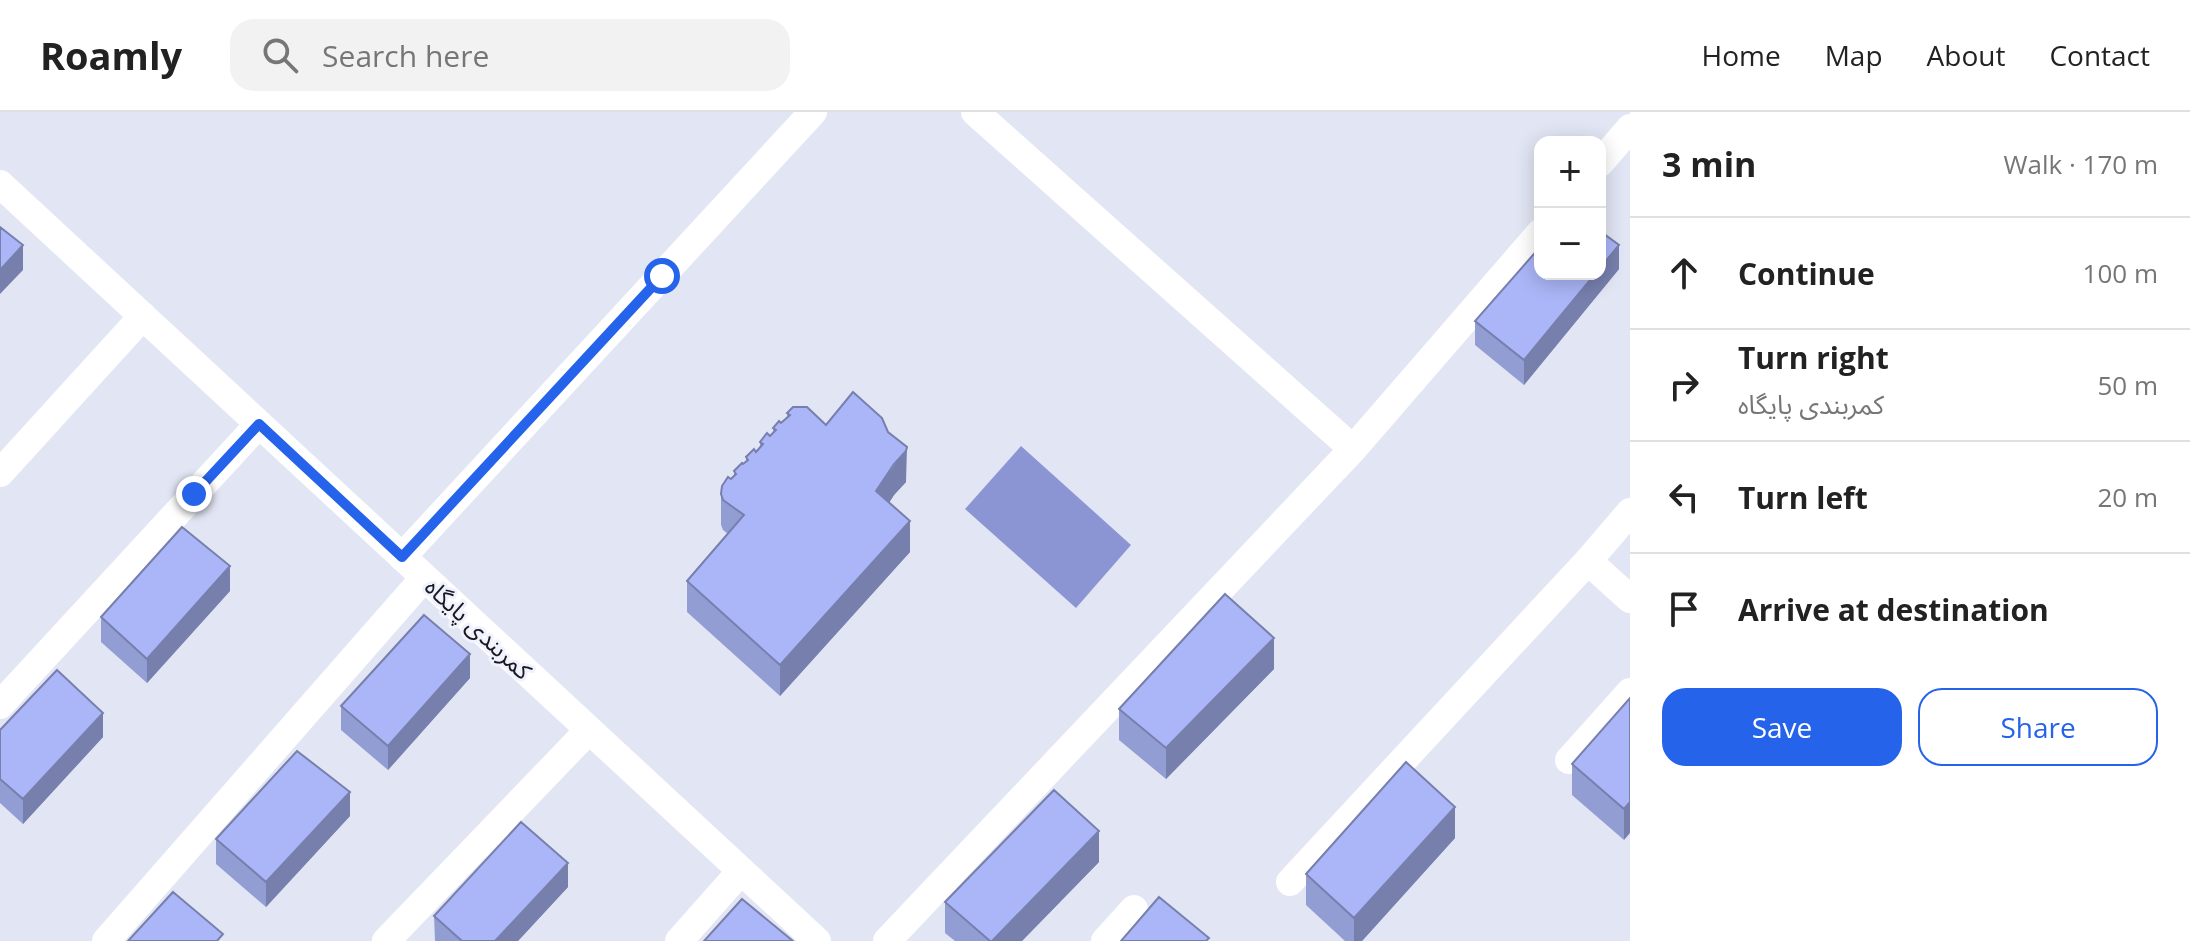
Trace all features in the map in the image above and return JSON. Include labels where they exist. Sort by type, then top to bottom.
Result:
[{"type":"street","points":[[402,557],[813,112]]},
{"type":"street","points":[[975,112],[1353,449]]},
{"type":"street","points":[[1606,156],[1630,128]]},
{"type":"street","name":"کمربندی پایگاه","points":[[0,184],[817,941]]},
{"type":"street","points":[[887,941],[1353,449],[1534,240]]},
{"type":"street","points":[[0,473],[143,316]]},
{"type":"street","points":[[0,705],[259,424]]},
{"type":"street","points":[[1290,882],[1630,512]]},
{"type":"street","points":[[1588,561],[1630,599]]},
{"type":"street","points":[[106,941],[424,578]]},
{"type":"street","points":[[1569,760],[1630,692]]},
{"type":"street","points":[[386,941],[589,730]]},
{"type":"street","points":[[679,941],[741,871]]},
{"type":"street","points":[[1105,941],[1134,909]]},
{"type":"water","points":[[1021,446],[1131,545],[1076,608],[965,509]]},
{"type":"building","points":[[0,227],[23,245],[0,270]]},
{"type":"building","points":[[1606,235],[1619,245],[1606,261]]},
{"type":"building","points":[[1534,254],[1534,280],[1590,280],[1524,360],[1475,321]]},
{"type":"building","points":[[853,392],[882,418],[888,432],[907,447],[876,491],[910,521],[780,665],[687,581],[744,515],[723,500],[722,486],[728,477],[731,479],[736,474],[734,471],[748,460],[746,457],[754,449],[756,452],[767,433],[770,436],[776,430],[773,428],[790,415],[787,413],[793,407],[807,407],[826,425]]},
{"type":"building","points":[[182,527],[230,566],[147,659],[101,617]]},
{"type":"building","points":[[1225,594],[1274,638],[1166,748],[1119,709]]},
{"type":"building","points":[[424,615],[470,654],[388,746],[341,706]]},
{"type":"building","points":[[57,670],[103,713],[23,799],[0,779],[0,730]]},
{"type":"building","points":[[1630,698],[1630,802],[1624,809],[1572,764]]},
{"type":"building","points":[[297,751],[350,792],[266,882],[216,839]]},
{"type":"building","points":[[1406,762],[1455,807],[1354,918],[1306,874]]},
{"type":"building","points":[[1054,790],[1099,831],[990,941],[945,902]]},
{"type":"building","points":[[521,822],[568,863],[495,941],[462,941],[434,916]]},
{"type":"building","points":[[173,892],[223,934],[217,941],[128,941]]},
{"type":"building","points":[[1159,897],[1209,938],[1206,941],[1121,941]]},
{"type":"building","points":[[742,899],[793,941],[704,941]]},
{"type":"route","points":[[194,494],[259,424],[402,557],[662,276]]}]
